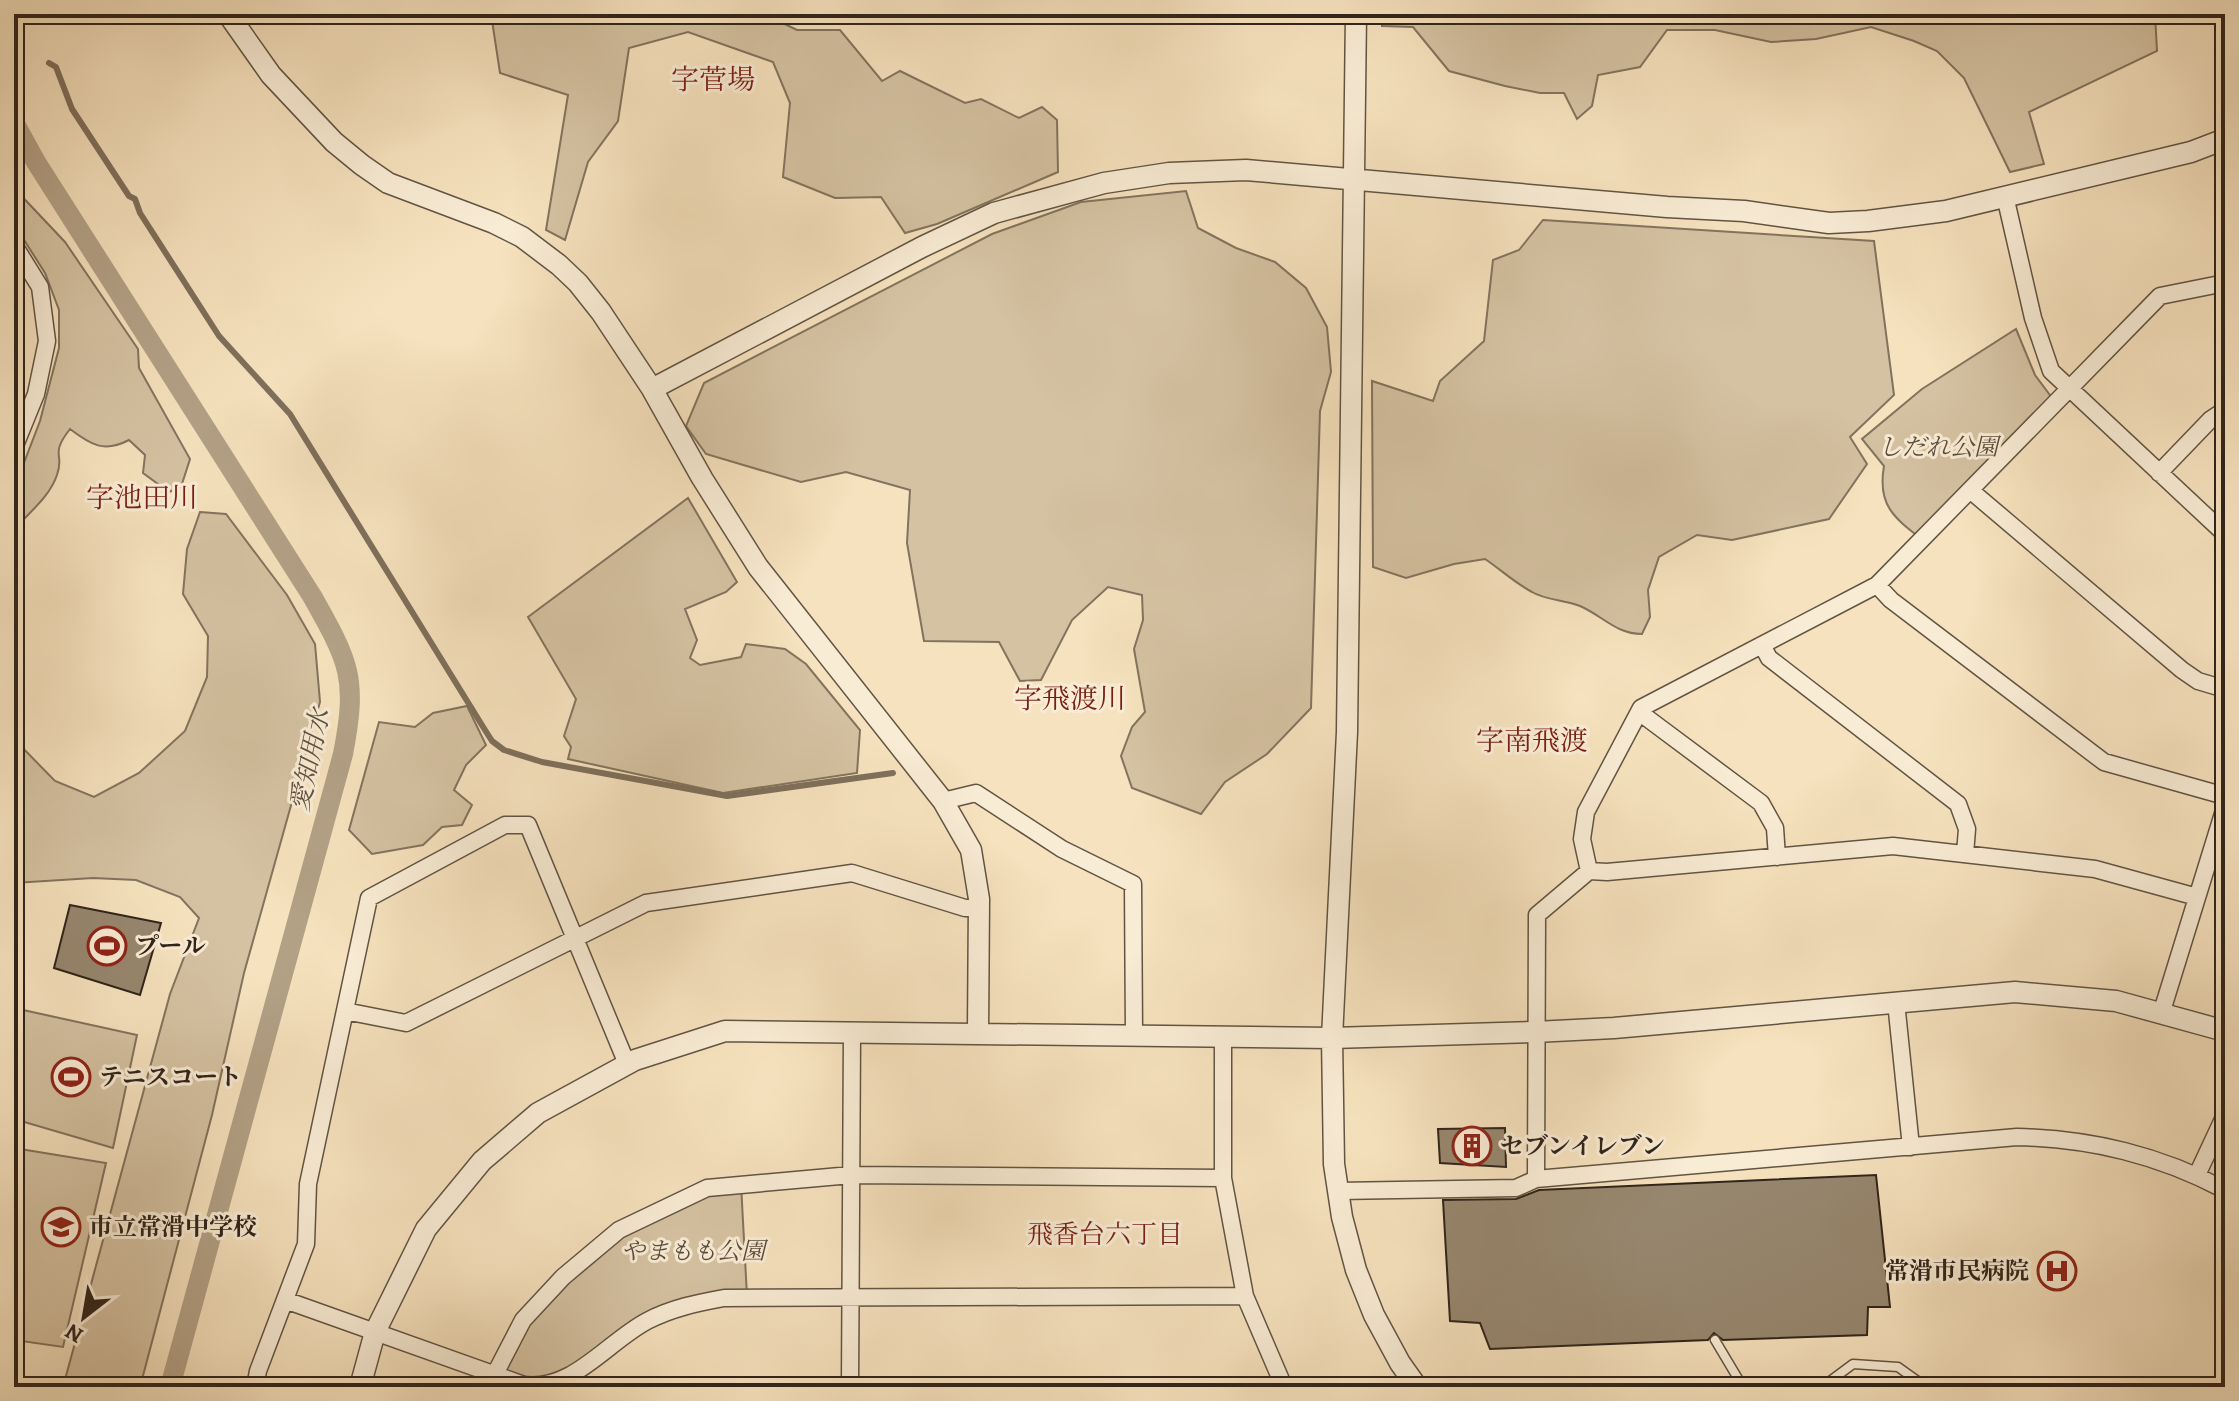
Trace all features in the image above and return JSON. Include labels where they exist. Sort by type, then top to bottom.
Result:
[{"type":"street","points":[[228,14],[271,75],[334,142],[362,165],[388,183],[494,223],[522,237],[559,265],[601,312],[652,389],[702,478],[758,567],[943,801],[971,850],[979,908],[978,1032]]},
{"type":"street","points":[[1356,14],[1347,732],[1332,1038],[1334,1164],[1342,1217],[1356,1270],[1374,1315],[1417,1387]]},
{"type":"street","points":[[652,389],[922,247],[994,213],[1104,183],[1169,173],[1246,170],[1744,211],[1829,223],[1946,211],[2191,152],[2225,139]]},
{"type":"street","points":[[2005,196],[2041,349],[2051,371],[2225,534]]},
{"type":"street","points":[[14,245],[40,287],[47,341],[36,394],[14,448]]},
{"type":"street","points":[[1589,871],[1582,839],[1586,812],[1641,708],[1877,585],[2160,296],[2225,283]]},
{"type":"street","points":[[2159,473],[2210,420],[2225,410]]},
{"type":"street","points":[[1970,490],[2182,670],[2198,681],[2225,689]]},
{"type":"street","points":[[1877,585],[1891,600],[2104,762],[2225,796]]},
{"type":"street","points":[[1762,645],[1769,658],[1958,804],[1967,829],[1965,854]]},
{"type":"street","points":[[1639,712],[1761,803],[1775,828],[1777,857]]},
{"type":"street","points":[[943,801],[976,793],[1062,849],[1133,884],[1134,1035]]},
{"type":"street","points":[[2162,1011],[2225,807]]},
{"type":"street","points":[[255,1387],[258,1371],[306,1244],[308,1184],[369,898],[505,825],[528,825],[627,1064]]},
{"type":"street","points":[[1536,1179],[1537,915],[1589,871],[1607,872],[1893,846],[2095,869],[2197,897]]},
{"type":"street","points":[[345,1011],[406,1023],[646,903],[852,873],[965,908],[979,908]]},
{"type":"street","points":[[360,1387],[375,1332],[426,1229],[482,1161],[538,1113],[627,1064],[725,1031],[1332,1038],[1535,1032],[1614,1028],[2015,992],[2116,1001],[2162,1011],[2225,1031]]},
{"type":"street","points":[[1896,1002],[1911,1147]]},
{"type":"street","points":[[850,1387],[852,1034]]},
{"type":"street","points":[[1223,1036],[1223,1178],[1245,1296],[1284,1387]]},
{"type":"street","points":[[2197,1175],[2225,1115]]},
{"type":"street","points":[[1338,1191],[1516,1188],[1536,1179],[1985,1139],[2056,1138],[2134,1152],[2197,1175],[2225,1190]]},
{"type":"street","points":[[494,1380],[523,1320],[563,1277],[619,1230],[707,1188],[851,1175],[1223,1178]]},
{"type":"street","points":[[285,1300],[494,1380],[536,1386],[559,1382],[646,1322],[691,1304],[747,1296],[1245,1296]]},
{"type":"lane","points":[[1715,1340],[1743,1387]]},
{"type":"lane","points":[[1822,1387],[1853,1364],[1898,1367],[1926,1387]]},
{"type":"green space","points":[[491,14],[764,14],[797,30],[840,30],[882,81],[900,71],[965,103],[981,99],[1019,118],[1042,107],[1057,120],[1058,172],[937,224],[905,233],[881,197],[835,198],[783,177],[790,103],[773,62],[688,32],[629,48],[618,121],[588,162],[565,240],[546,230],[568,95],[500,73]]},
{"type":"green space","points":[[1381,14],[2155,14],[2157,51],[2029,112],[2044,164],[2010,172],[1964,78],[1937,51],[1871,27],[1816,39],[1771,42],[1715,30],[1667,30],[1640,67],[1598,75],[1592,106],[1577,119],[1564,93],[1540,93],[1449,71],[1413,27],[1382,26]]},
{"type":"green space","points":[[14,188],[65,242],[138,349],[139,368],[190,459],[181,487],[169,492],[143,473],[145,455],[129,440],[112,446],[98,445],[70,429],[60,444],[59,468],[53,483],[44,498],[14,530],[14,489],[40,421],[59,348],[59,310],[45,273],[14,224]]},
{"type":"green space","points":[[1186,191],[1198,228],[1236,248],[1275,262],[1306,288],[1327,327],[1331,372],[1320,411],[1311,708],[1267,754],[1225,782],[1201,814],[1132,788],[1121,756],[1132,727],[1145,712],[1134,649],[1143,620],[1142,595],[1108,587],[1072,620],[1041,680],[1020,681],[999,642],[924,641],[907,543],[910,490],[846,472],[801,482],[706,454],[686,426],[704,383],[992,234],[1081,202]]},
{"type":"green space","points":[[1543,220],[1874,241],[1894,395],[1850,437],[1867,464],[1829,519],[1732,540],[1697,535],[1659,557],[1648,590],[1650,617],[1642,634],[1617,628],[1580,606],[1537,595],[1485,559],[1406,578],[1373,567],[1372,381],[1433,401],[1440,381],[1484,341],[1493,260],[1519,250]]},
{"type":"green space","name":"しだれ公園","points":[[2016,329],[2035,375],[2058,406],[1923,540],[1890,509],[1883,491],[1884,466],[1862,439],[1922,389]]},
{"type":"green space","points":[[688,498],[737,582],[726,592],[685,609],[697,640],[690,658],[700,665],[741,657],[746,644],[785,649],[806,664],[860,730],[857,773],[723,793],[568,759],[571,747],[564,736],[576,699],[528,617]]},
{"type":"green space","points":[[200,512],[226,514],[287,595],[315,644],[320,702],[244,973],[212,1115],[140,1387],[63,1387],[170,994],[199,918],[180,897],[136,880],[93,878],[14,883],[14,739],[55,781],[94,797],[139,773],[185,731],[207,677],[208,636],[183,594],[187,549]]},
{"type":"green space","points":[[467,706],[486,745],[466,765],[454,790],[472,805],[462,825],[442,827],[423,845],[372,854],[349,830],[379,722],[415,727],[433,713]]},
{"type":"green space","name":"テニスコート","points":[[14,1008],[137,1035],[113,1148],[14,1119]]},
{"type":"green space","points":[[14,1148],[106,1163],[63,1347],[14,1340]]},
{"type":"green space","name":"やまもも公園","points":[[741,1184],[747,1296],[691,1304],[559,1382],[495,1374],[523,1320],[619,1230],[707,1188]]},
{"type":"building","name":"プール","points":[[70,905],[161,923],[140,995],[54,968]]},
{"type":"building","name":"セブンイレブン","points":[[1505,1128],[1506,1167],[1440,1163],[1438,1129]]},
{"type":"building","points":[[1876,1175],[1890,1307],[1868,1307],[1867,1335],[1723,1340],[1714,1333],[1708,1340],[1490,1349],[1480,1323],[1450,1321],[1443,1200],[1516,1199],[1539,1190]]},
{"type":"waterway","points":[[49,63],[56,67],[72,109],[129,196],[135,199],[140,213],[219,336],[290,414],[492,741],[504,750],[542,762],[727,796],[893,773]]},
{"type":"waterway","name":"愛知用水","points":[[14,122],[36,162],[312,596],[335,638],[350,688],[343,754],[170,1387]]},
{"type":"place","name":"プール","points":[[107,946]]},
{"type":"place","name":"テニスコート","points":[[71,1077]]},
{"type":"place","name":"セブンイレブン","points":[[1472,1146]]},
{"type":"place","name":"市立常滑中学校","points":[[61,1227]]},
{"type":"place","name":"常滑市民病院","points":[[2057,1271]]},
{"type":"district","name":"字菅場","points":[[713,80]]},
{"type":"district","name":"字池田川","points":[[142,498]]},
{"type":"district","name":"字飛渡川","points":[[1070,699]]},
{"type":"district","name":"字南飛渡","points":[[1532,741]]},
{"type":"district","name":"飛香台六丁目","points":[[1105,1234]]}]
